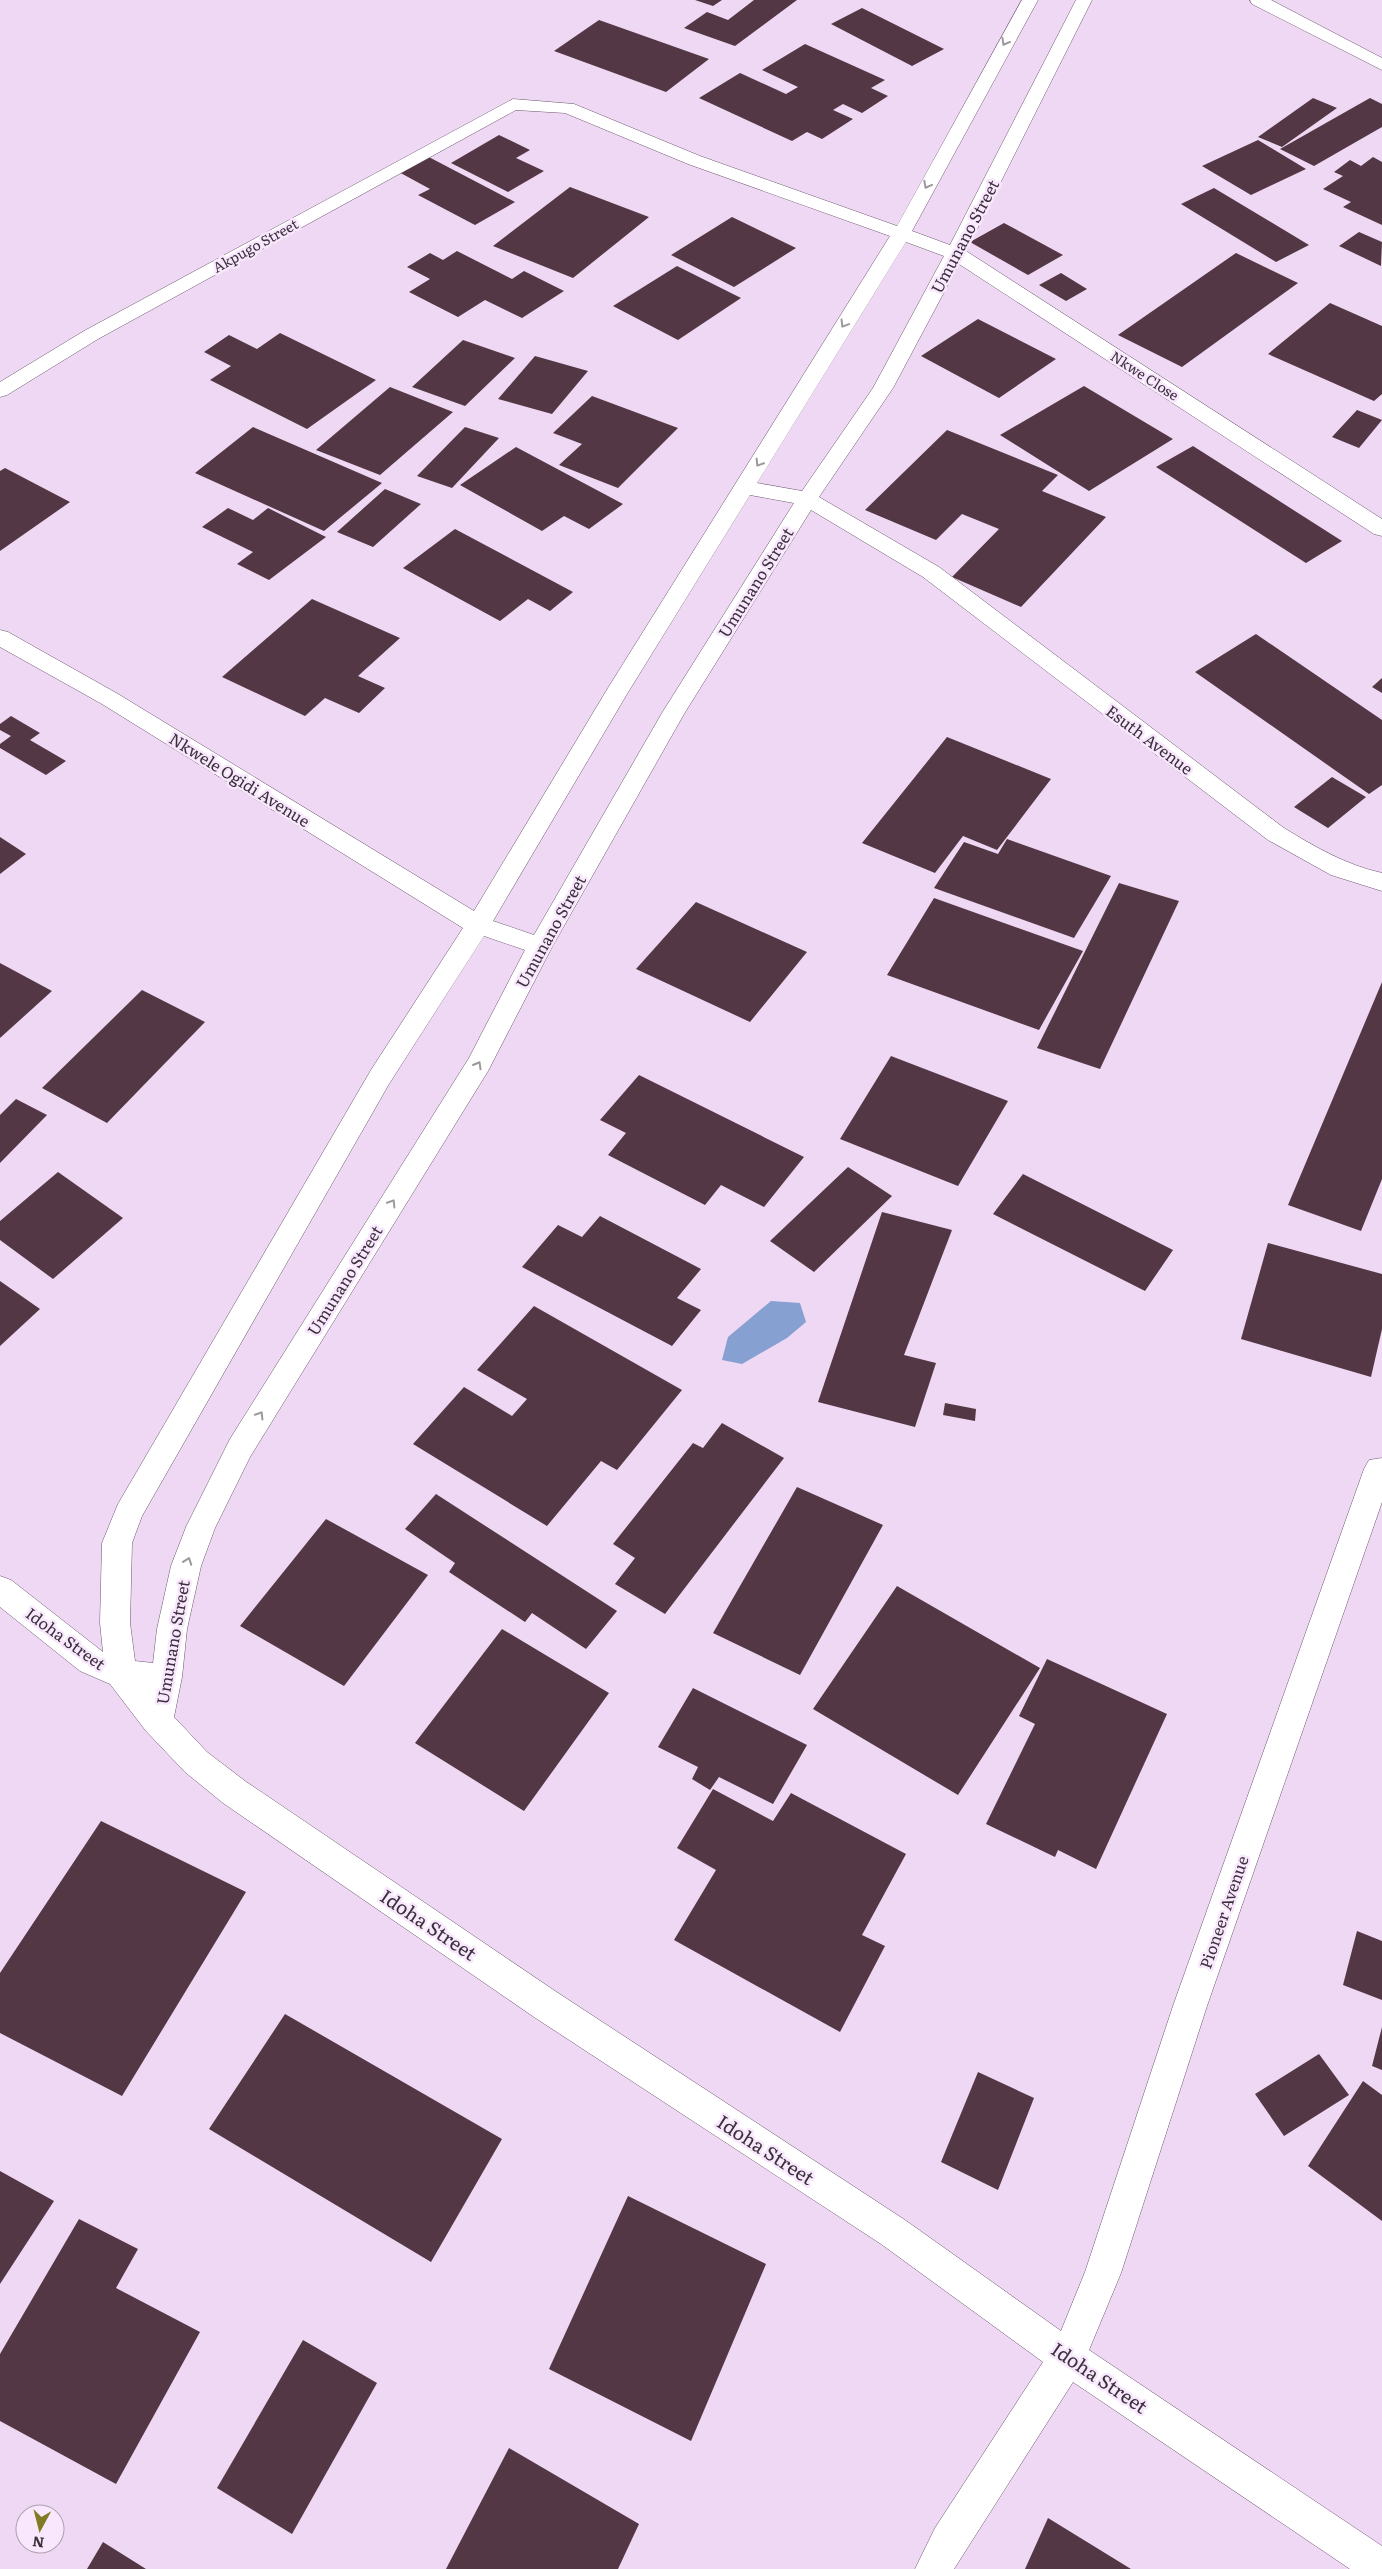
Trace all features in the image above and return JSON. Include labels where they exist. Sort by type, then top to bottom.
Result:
[{"type":"street","points":[[122,1675],[115,1623],[115,1573],[117,1544],[128,1513],[380,1077],[478,925],[744,487],[902,233],[1030,0]]},
{"type":"street","name":"Umunano Street","points":[[157,1720],[167,1677],[172,1628],[186,1566],[201,1527],[240,1448],[479,1064],[540,946],[673,713],[807,499],[883,388],[981,205],[1084,0]]},
{"type":"street","points":[[1258,0],[1382,65]]},
{"type":"street","name":"Nkwe Close","points":[[513,104],[568,108],[694,160],[955,252],[1382,529]]},
{"type":"street","name":"Akpugo Street","points":[[0,391],[91,335],[513,104]]},
{"type":"street","name":"Esuth Avenue","points":[[744,487],[807,499],[931,572],[1276,834],[1326,864],[1367,879],[1382,882]]},
{"type":"street","name":"Nkwele Ogidi Avenue","points":[[0,637],[110,699],[478,925],[540,946]]},
{"type":"street","name":"Pioneer Avenue","points":[[934,2569],[948,2542],[1070,2356],[1103,2274],[1190,2006],[1379,1469]]},
{"type":"street","name":"Idoha Street","points":[[0,1589],[91,1661],[122,1675],[167,1677]]},
{"type":"street","name":"Umunano Street","points":[[122,1675],[157,1720]]},
{"type":"street","name":"Idoha Street","points":[[157,1720],[196,1762],[234,1792],[546,2005],[893,2232],[1016,2322],[1070,2356],[1382,2568]]},
{"type":"water","points":[[771,1301],[800,1303],[806,1322],[787,1338],[742,1364],[722,1360],[728,1337]]},
{"type":"building","points":[[695,0],[722,0],[713,6]]},
{"type":"building","points":[[754,0],[797,0],[735,46],[684,28],[707,12],[728,20]]},
{"type":"building","points":[[862,8],[944,49],[912,66],[831,24]]},
{"type":"building","points":[[599,20],[709,59],[666,92],[554,51]]},
{"type":"building","points":[[805,44],[885,80],[871,88],[888,96],[862,113],[843,104],[833,110],[853,119],[822,139],[807,132],[792,141],[699,98],[740,73],[786,94],[798,87],[762,70]]},
{"type":"building","points":[[1313,98],[1337,108],[1282,147],[1258,137]]},
{"type":"building","points":[[1370,98],[1382,104],[1382,127],[1314,166],[1280,149]]},
{"type":"building","points":[[499,135],[530,150],[516,158],[544,171],[508,192],[451,163]]},
{"type":"building","points":[[1258,140],[1306,169],[1251,195],[1202,166]]},
{"type":"building","points":[[425,155],[515,202],[475,225],[418,195],[430,189],[397,171]]},
{"type":"building","points":[[1373,157],[1382,162],[1382,225],[1343,207],[1351,202],[1323,189],[1343,176],[1334,172],[1350,160],[1361,166]]},
{"type":"building","points":[[570,187],[649,217],[573,278],[493,246]]},
{"type":"building","points":[[1214,188],[1309,245],[1276,262],[1181,204]]},
{"type":"building","points":[[732,217],[796,248],[734,287],[671,255]]},
{"type":"building","points":[[1004,223],[1063,255],[1028,275],[970,242]]},
{"type":"building","points":[[1359,232],[1382,242],[1381,266],[1339,246]]},
{"type":"building","points":[[457,251],[512,279],[524,271],[564,291],[522,318],[485,300],[458,317],[409,292],[430,279],[407,267],[430,253],[443,260]]},
{"type":"building","points":[[1236,253],[1298,283],[1182,367],[1118,335]]},
{"type":"building","points":[[677,266],[741,298],[678,340],[613,306]]},
{"type":"building","points":[[1061,273],[1087,289],[1066,301],[1039,285]]},
{"type":"building","points":[[1330,303],[1382,326],[1382,394],[1374,401],[1268,354]]},
{"type":"building","points":[[978,319],[1056,359],[999,398],[921,356]]},
{"type":"building","points":[[280,333],[376,380],[307,429],[210,380],[231,366],[204,352],[229,335],[257,349]]},
{"type":"building","points":[[463,340],[515,358],[465,406],[412,387]]},
{"type":"building","points":[[535,356],[588,371],[552,414],[498,399]]},
{"type":"building","points":[[1084,386],[1173,439],[1089,491],[1000,435]]},
{"type":"building","points":[[390,387],[453,412],[380,475],[316,450]]},
{"type":"building","points":[[592,396],[678,428],[618,488],[559,465],[582,444],[553,433]]},
{"type":"building","points":[[1357,410],[1382,420],[1359,448],[1332,437]]},
{"type":"building","points":[[253,427],[382,483],[324,531],[195,473]]},
{"type":"building","points":[[465,427],[499,438],[452,488],[417,476]]},
{"type":"building","points":[[947,430],[1058,475],[1042,491],[1106,517],[1021,607],[952,577],[999,529],[962,514],[936,540],[865,510]]},
{"type":"building","points":[[1193,446],[1342,541],[1306,563],[1156,467]]},
{"type":"building","points":[[516,447],[623,504],[589,529],[564,516],[542,531],[460,485]]},
{"type":"building","points":[[5,468],[70,502],[0,551],[0,471]]},
{"type":"building","points":[[385,489],[421,504],[373,547],[337,532]]},
{"type":"building","points":[[228,508],[253,520],[268,508],[326,537],[269,580],[237,564],[253,552],[202,527]]},
{"type":"building","points":[[455,529],[573,592],[550,611],[528,599],[500,621],[403,568]]},
{"type":"building","points":[[312,599],[400,638],[358,676],[385,688],[359,713],[325,698],[305,716],[222,677]]},
{"type":"building","points":[[1256,634],[1382,720],[1382,785],[1369,794],[1195,672]]},
{"type":"building","points":[[1382,678],[1382,693],[1372,687]]},
{"type":"building","points":[[11,716],[40,733],[30,740],[66,761],[46,775],[0,748],[0,744],[11,736],[0,730],[0,724]]},
{"type":"building","points":[[947,737],[1051,779],[997,850],[963,836],[935,873],[862,843]]},
{"type":"building","points":[[1332,777],[1366,797],[1328,828],[1294,807]]},
{"type":"building","points":[[0,837],[26,854],[0,874]]},
{"type":"building","points":[[1007,839],[1111,876],[1074,938],[934,888],[964,842],[998,854]]},
{"type":"building","points":[[1119,883],[1179,901],[1100,1069],[1037,1048]]},
{"type":"building","points":[[934,898],[1083,951],[1039,1030],[887,975]]},
{"type":"building","points":[[696,902],[807,952],[750,1022],[636,969]]},
{"type":"building","points":[[0,963],[52,991],[0,1038]]},
{"type":"building","points":[[1382,982],[1382,1179],[1361,1231],[1288,1205]]},
{"type":"building","points":[[142,990],[205,1022],[107,1123],[42,1088]]},
{"type":"building","points":[[891,1056],[1008,1101],[958,1186],[840,1139]]},
{"type":"building","points":[[639,1075],[804,1157],[764,1207],[721,1185],[705,1205],[608,1155],[626,1133],[600,1120]]},
{"type":"building","points":[[16,1099],[47,1115],[0,1163],[0,1115]]},
{"type":"building","points":[[848,1167],[892,1196],[814,1272],[770,1241]]},
{"type":"building","points":[[58,1172],[123,1218],[53,1279],[0,1240],[0,1221]]},
{"type":"building","points":[[1023,1174],[1173,1250],[1145,1291],[993,1214]]},
{"type":"building","points":[[882,1212],[952,1230],[904,1355],[936,1363],[915,1427],[818,1402]]},
{"type":"building","points":[[600,1216],[701,1269],[677,1298],[701,1310],[672,1346],[522,1267],[558,1225],[582,1237]]},
{"type":"building","points":[[1268,1243],[1382,1274],[1382,1329],[1371,1377],[1241,1339]]},
{"type":"building","points":[[0,1281],[40,1309],[0,1346]]},
{"type":"building","points":[[534,1306],[682,1390],[617,1470],[601,1461],[547,1526],[413,1444],[464,1387],[512,1416],[527,1399],[477,1370]]},
{"type":"building","points":[[945,1403],[976,1409],[975,1421],[943,1415]]},
{"type":"building","points":[[722,1423],[784,1458],[665,1614],[615,1584],[635,1558],[613,1544],[693,1443],[703,1448]]},
{"type":"building","points":[[797,1487],[883,1525],[800,1675],[713,1633]]},
{"type":"building","points":[[436,1494],[617,1611],[586,1649],[532,1613],[525,1622],[449,1572],[455,1563],[405,1529]]},
{"type":"building","points":[[326,1519],[428,1575],[344,1686],[240,1626]]},
{"type":"building","points":[[897,1586],[1040,1668],[958,1795],[813,1709]]},
{"type":"building","points":[[502,1629],[609,1693],[524,1811],[415,1743]]},
{"type":"building","points":[[1047,1659],[1167,1714],[1096,1869],[1058,1850],[1055,1857],[986,1824],[1035,1724],[1019,1716]]},
{"type":"building","points":[[693,1688],[807,1745],[773,1804],[719,1777],[710,1790],[692,1779],[698,1767],[658,1747]]},
{"type":"building","points":[[713,1789],[773,1821],[791,1793],[906,1854],[862,1935],[885,1946],[840,2032],[674,1940],[716,1870],[677,1848]]},
{"type":"building","points":[[101,1821],[246,1892],[122,2096],[0,2033],[0,1973]]},
{"type":"building","points":[[1357,1931],[1382,1941],[1382,2000],[1343,1985]]},
{"type":"building","points":[[285,2014],[502,2139],[431,2262],[209,2129]]},
{"type":"building","points":[[1382,2027],[1382,2070],[1372,2066]]},
{"type":"building","points":[[1319,2054],[1349,2095],[1284,2136],[1255,2094]]},
{"type":"building","points":[[978,2072],[1034,2098],[998,2190],[941,2162]]},
{"type":"building","points":[[1363,2081],[1382,2095],[1382,2221],[1308,2166]]},
{"type":"building","points":[[0,2171],[54,2201],[0,2284]]},
{"type":"building","points":[[628,2196],[766,2264],[691,2441],[549,2369]]},
{"type":"building","points":[[79,2219],[138,2249],[116,2288],[200,2332],[116,2484],[0,2421],[0,2354]]},
{"type":"building","points":[[303,2340],[377,2383],[292,2534],[217,2488]]},
{"type":"building","points":[[509,2448],[639,2524],[618,2569],[446,2569]]},
{"type":"building","points":[[1048,2518],[1131,2569],[1025,2569]]},
{"type":"building","points":[[103,2542],[146,2569],[87,2569]]}]
